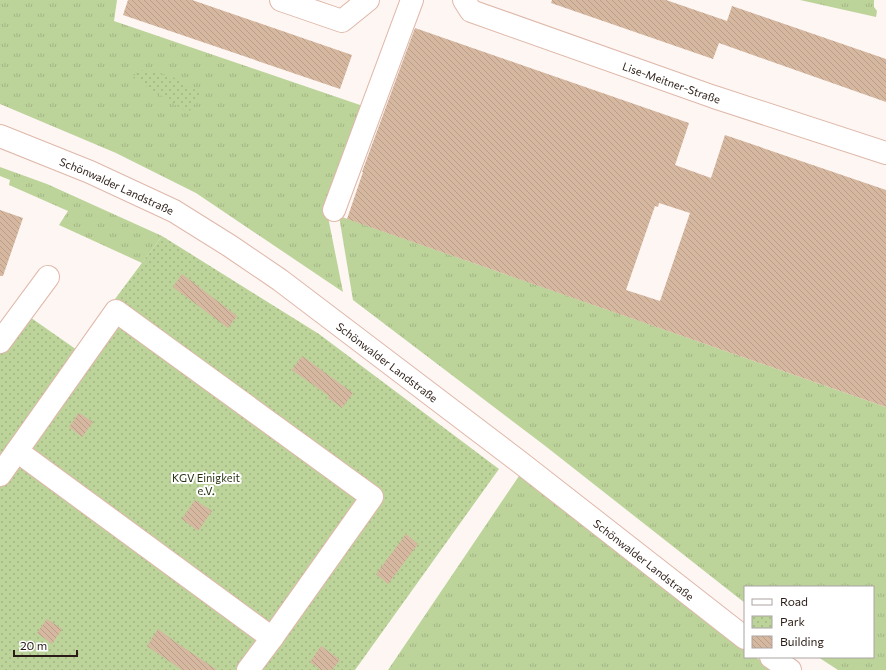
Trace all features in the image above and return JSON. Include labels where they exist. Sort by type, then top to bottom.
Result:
[{"type":"main road","points":[[281,0],[342,21],[368,0]]},
{"type":"main road","points":[[334,210],[412,0]]},
{"type":"main road","name":"Lise-Meitner-Straße","points":[[464,0],[471,10],[714,96],[886,153]]},
{"type":"main road","name":"Schönwalder Landstraße","points":[[0,136],[90,172],[174,212],[230,246],[280,280],[521,463],[744,637]]},
{"type":"main road","points":[[0,342],[48,277]]},
{"type":"main road","points":[[0,475],[116,311],[366,492],[372,497],[248,670]]},
{"type":"main road","points":[[17,451],[272,638]]},
{"type":"main road","points":[[772,658],[790,670]]},
{"type":"green space","points":[[0,0],[117,0],[114,21],[363,106],[327,212],[343,292],[196,193],[116,153],[0,104]]},
{"type":"green space","points":[[800,0],[874,0],[874,7],[877,11],[876,17]]},
{"type":"green space","points":[[143,70],[173,77],[202,94],[188,113],[132,77]]},
{"type":"green space","points":[[0,167],[47,184],[162,236],[142,263],[59,225],[68,211],[9,185],[10,180],[0,176]]},
{"type":"green space","points":[[339,216],[886,407],[886,670],[838,670],[820,658],[874,658],[874,586],[744,586],[744,602],[544,445],[353,300]]},
{"type":"green space","name":"KGV Einigkeit e.V.","points":[[162,236],[319,334],[499,469],[355,670],[0,670],[0,353],[27,315],[77,350]]},
{"type":"green space","points":[[521,473],[744,648],[744,658],[757,658],[775,670],[388,670]]},
{"type":"building","points":[[128,0],[192,0],[352,55],[340,89],[123,15]]},
{"type":"building","points":[[552,0],[666,0],[727,21],[732,6],[886,59],[886,102],[719,43],[713,59],[551,3]]},
{"type":"building","points":[[415,28],[689,123],[675,165],[711,178],[725,135],[886,190],[886,407],[347,219],[362,172]],"holes":[[[659,203],[690,213],[660,301],[626,290],[655,206],[658,207]]]},
{"type":"building","points":[[0,210],[23,218],[3,276],[0,276]]},
{"type":"building","points":[[182,274],[237,316],[228,328],[173,287]]},
{"type":"building","points":[[302,356],[353,393],[342,408],[328,398],[329,396],[292,370]]},
{"type":"building","points":[[79,413],[93,422],[82,437],[69,427]]},
{"type":"building","points":[[195,500],[212,511],[198,531],[182,519]]},
{"type":"building","points":[[406,534],[418,544],[388,584],[376,574]]},
{"type":"building","points":[[47,619],[62,629],[52,644],[37,633]]},
{"type":"building","points":[[158,629],[217,670],[182,670],[147,646]]},
{"type":"building","points":[[321,646],[340,660],[332,670],[321,670],[310,662]]}]
